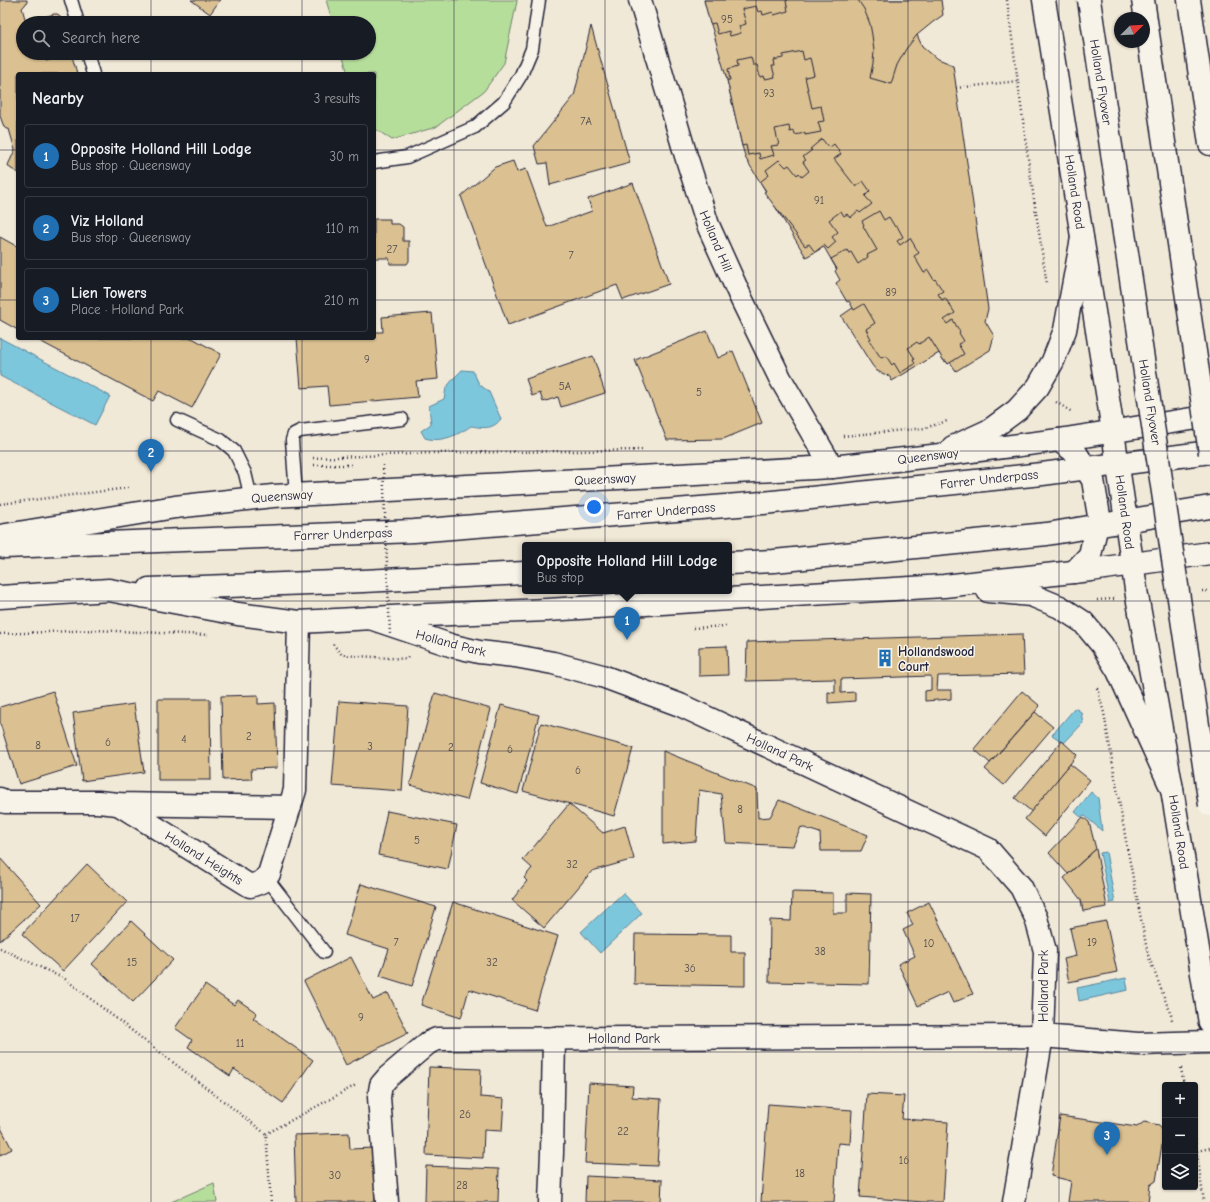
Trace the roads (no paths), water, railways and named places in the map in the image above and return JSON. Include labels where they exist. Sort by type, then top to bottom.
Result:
[{"type":"main road","name":"Holland Hill","points":[[640,0],[708,225],[741,298],[780,378],[832,467]]},
{"type":"main road","name":"Holland Road","points":[[1044,0],[1113,431],[1137,596],[1172,789],[1210,1024]]},
{"type":"main road","name":"Holland Flyover","points":[[1089,0],[1210,805]]},
{"type":"main road","points":[[1142,0],[1210,452]]},
{"type":"main road","points":[[1189,0],[1210,144]]},
{"type":"main road","points":[[932,456],[990,430],[1017,410],[1038,387],[1053,361],[1065,330],[1082,238]]},
{"type":"main road","name":"Queensway","points":[[0,536],[175,507],[251,498],[832,467],[1059,440],[1210,416]]},
{"type":"main road","points":[[1059,440],[1076,453],[1093,480],[1099,516],[1090,555],[1074,572]]},
{"type":"main road","name":"Farrer Underpass","points":[[0,547],[430,530],[763,503],[1042,474],[1210,452]]},
{"type":"main road","points":[[732,563],[774,561],[1047,534],[1210,507]]},
{"type":"main road","points":[[109,590],[238,614],[299,631],[369,618],[547,610],[944,586],[1074,572],[1210,553]]},
{"type":"main road","points":[[0,597],[109,590],[371,581],[522,573]]},
{"type":"main road","points":[[944,586],[1031,595],[1060,607],[1083,622],[1102,645],[1118,671],[1172,789]]},
{"type":"main road","name":"Holland Park","points":[[369,618],[453,646],[479,652],[515,656],[553,663],[602,676],[680,705],[988,849],[1021,887],[1036,918],[1045,951],[1042,1036],[1014,1202]]},
{"type":"main road","points":[[266,877],[269,874],[295,790],[299,631]]},
{"type":"main road","name":"Holland Heights","points":[[0,799],[5,802],[98,802],[118,804],[290,807]]},
{"type":"main road","name":"Holland Heights","points":[[118,804],[250,886],[262,882],[266,877]]},
{"type":"main road","name":"Holland Park","points":[[387,1202],[379,1097],[381,1085],[388,1077],[428,1043],[437,1039],[1042,1036],[1138,1044],[1210,1042]]},
{"type":"main road","points":[[550,1202],[554,1038]]},
{"type":"lane","points":[[71,0],[76,16]]},
{"type":"lane","points":[[376,162],[407,157],[475,127],[504,102],[521,75],[532,50],[538,0]]},
{"type":"lane","points":[[89,60],[92,72]]},
{"type":"lane","points":[[296,495],[292,440],[294,434],[300,431],[402,419]]},
{"type":"lane","points":[[177,420],[221,440],[234,451],[245,473],[251,498]]},
{"type":"lane","points":[[266,877],[324,952]]},
{"type":"water","points":[[0,338],[110,396],[95,425],[0,376]]},
{"type":"water","points":[[462,370],[473,371],[479,384],[489,392],[501,419],[498,423],[491,427],[484,428],[471,426],[455,435],[443,439],[437,440],[425,438],[421,431],[431,424],[429,406],[444,399],[446,388]]},
{"type":"water","points":[[1075,708],[1081,712],[1083,723],[1064,743],[1052,735]]},
{"type":"water","points":[[1091,792],[1098,798],[1102,831],[1084,815],[1081,817],[1075,812]]},
{"type":"water","points":[[1106,852],[1115,902],[1110,903],[1100,853]]},
{"type":"water","points":[[623,893],[642,913],[600,953],[581,932]]},
{"type":"water","points":[[1126,978],[1128,990],[1079,1001],[1077,988]]},
{"type":"place","name":"Viz Holland","points":[[151,472]]},
{"type":"place","name":"Opposite Holland Hill Lodge","points":[[627,640]]},
{"type":"place","name":"Hollandswood Court","points":[[885,658]]},
{"type":"place","name":"Lien Towers","points":[[1107,1155]]}]
